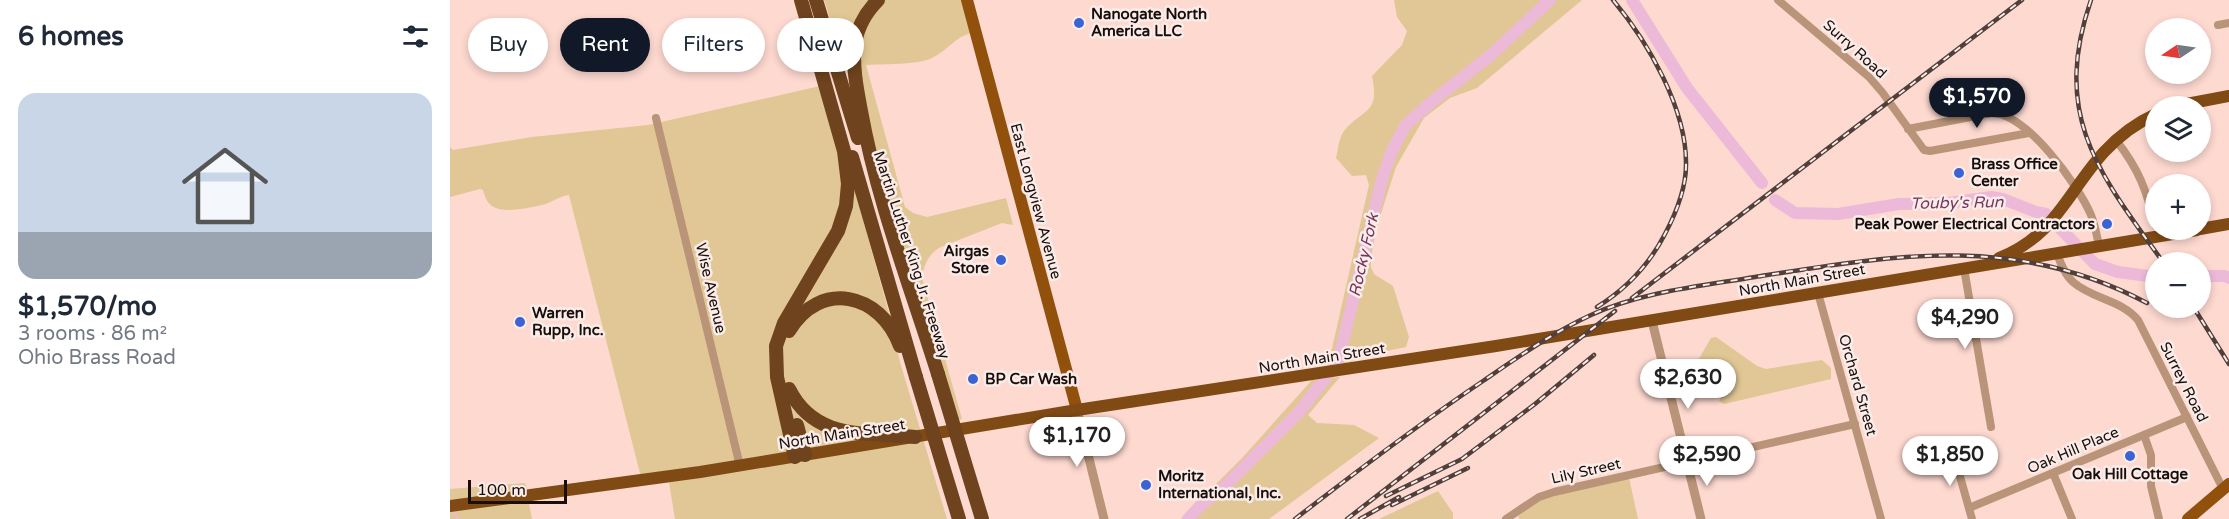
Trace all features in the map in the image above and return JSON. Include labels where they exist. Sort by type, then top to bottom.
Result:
[{"type":"highway","name":"Martin Luther King Jr. Freeway","points":[[803,0],[913,377],[959,519]]},
{"type":"highway","points":[[800,456],[777,377],[776,346],[784,323],[838,231],[846,206],[848,184],[844,151],[803,0]]},
{"type":"highway","name":"Martin Luther King Jr. Freeway","points":[[816,0],[935,374],[976,519]]},
{"type":"highway","points":[[878,0],[861,22],[855,45],[855,70],[860,105],[874,170],[935,374],[982,519]]},
{"type":"highway","points":[[2211,99],[2229,96]]},
{"type":"highway","points":[[1978,266],[2019,249],[2048,225],[2062,210],[2096,162],[2116,140],[2145,120]]},
{"type":"highway","name":"North Main Street","points":[[2211,227],[2229,224]]},
{"type":"highway","name":"North Main Street","points":[[453,506],[740,466],[1077,410],[1652,321],[2057,254],[2145,233]]},
{"type":"highway","points":[[800,456],[783,358],[784,344],[790,329],[804,312],[820,302],[835,298],[865,304],[886,319],[913,377],[953,519]]},
{"type":"highway","points":[[789,389],[803,412],[825,426],[849,432],[915,437]]},
{"type":"main road","name":"East Longview Avenue","points":[[967,0],[1077,410]]},
{"type":"main road","points":[[2188,519],[2227,489]]},
{"type":"street","name":"Surry Road","points":[[1778,0],[1869,77],[1922,149],[1929,151],[2030,133]]},
{"type":"street","points":[[2218,25],[2229,23]]},
{"type":"street","points":[[1908,129],[1997,113],[2010,119],[2030,133],[2049,151],[2076,190],[2091,215],[2094,247]]},
{"type":"street","name":"Wise Avenue","points":[[656,117],[740,466]]},
{"type":"street","points":[[2116,140],[2136,168],[2145,190]]},
{"type":"street","name":"Surrey Road","points":[[2057,254],[2066,274],[2075,284],[2134,315],[2227,489]]},
{"type":"street","points":[[1964,268],[1991,427]]},
{"type":"street","name":"Orchard Street","points":[[1818,293],[1881,519]]},
{"type":"street","points":[[1652,321],[1701,519]]},
{"type":"street","points":[[1077,410],[1104,519]]},
{"type":"street","name":"Oak Hill Place","points":[[1969,508],[2187,417]]},
{"type":"street","name":"Lily Street","points":[[1506,519],[1545,495],[1854,424]]},
{"type":"street","points":[[2144,435],[2151,455],[2151,486],[2158,519]]},
{"type":"street","points":[[1952,448],[1972,519]]},
{"type":"street","points":[[2053,473],[2072,519]]},
{"type":"shaded area","points":[[824,0],[962,0],[971,33],[926,60],[866,65],[905,207],[913,213],[927,217],[1006,198],[1013,225],[1002,223],[937,249],[930,256],[922,278],[962,419],[958,420],[847,72],[864,72],[864,18],[830,18]]},
{"type":"shaded area","points":[[1394,0],[1582,0],[1477,88],[1450,98],[1424,118],[1396,167],[1377,226],[1371,257],[1374,274],[1393,286],[1409,337],[1406,347],[1354,358],[1351,363],[1328,366],[1369,185],[1366,175],[1352,176],[1336,158],[1344,131],[1372,104],[1374,89],[1372,76],[1402,45],[1407,31],[1397,17]]},
{"type":"shaded area","points":[[820,86],[853,184],[891,320],[900,362],[947,519],[675,519],[669,482],[643,485],[569,195],[537,206],[507,210],[491,205],[483,190],[480,189],[450,197],[450,147],[453,150],[532,137],[648,125]]},
{"type":"shaded area","points":[[1716,337],[1757,366],[1766,369],[1822,360],[1831,368],[1831,379],[1724,404],[1719,401],[1727,386],[1726,381],[1698,368],[1697,362],[1711,338]]},
{"type":"shaded area","points":[[1340,377],[1308,415],[1317,423],[1354,425],[1379,438],[1269,519],[1181,519],[1243,457],[1312,380]]},
{"type":"shaded area","points":[[1629,478],[1638,519],[1519,519],[1518,516],[1552,495]]},
{"type":"shaded area","points":[[525,483],[527,489],[450,502],[450,489]]},
{"type":"shaded area","points":[[1438,491],[1453,513],[1453,519],[1379,519]]},
{"type":"shaded area","points":[[528,499],[532,519],[450,519],[450,512]]},
{"type":"waterway","name":"Rocky Fork","points":[[1188,519],[1224,487],[1299,412],[1338,362],[1382,179],[1392,151],[1405,126],[1492,54],[1550,0]]},
{"type":"waterway","name":"Touby's Run","points":[[1632,0],[1687,88],[1762,183]]},
{"type":"waterway","name":"Touby's Run","points":[[1775,200],[1795,213],[1838,214],[1899,204],[1949,203],[1991,197],[2003,199],[2046,214],[2095,264],[2118,272],[2145,276]]},
{"type":"waterway","name":"Touby's Run","points":[[2211,276],[2229,278]]},
{"type":"waterway","points":[[451,509],[458,519]]},
{"type":"railway","points":[[1597,307],[1627,284],[1652,256],[1676,209],[1686,174],[1685,144],[1673,99],[1652,56],[1613,0]]},
{"type":"railway","points":[[1632,298],[2022,0]]},
{"type":"railway","points":[[2091,0],[2080,41],[2076,77],[2079,110],[2088,141],[2102,171],[2119,200],[2156,252]]},
{"type":"railway","points":[[1295,519],[1459,397],[1536,346],[1591,315],[1651,295],[1856,262],[1954,255],[2002,258],[2050,266],[2098,281],[2145,302]]},
{"type":"railway","points":[[1347,519],[1615,311]]},
{"type":"railway","points":[[2200,318],[2229,364]]},
{"type":"railway","points":[[1386,496],[1462,459],[1535,404],[1594,355]]},
{"type":"railway","points":[[1392,505],[1468,468]]},
{"type":"railway","points":[[1360,519],[1399,497]]},
{"type":"place","name":"Nanogate North America LLC","points":[[1079,23]]},
{"type":"place","name":"Brass Office Center","points":[[1959,173]]},
{"type":"place","name":"Peak Power Electrical Contractors","points":[[2107,224]]},
{"type":"place","name":"Airgas Store","points":[[1001,260]]},
{"type":"place","name":"Warren Rupp, Inc.","points":[[520,322]]},
{"type":"place","name":"BP Car Wash","points":[[973,379]]},
{"type":"place","name":"Oak Hill Cottage","points":[[2130,456]]},
{"type":"place","name":"Moritz International, Inc.","points":[[1146,485]]}]
